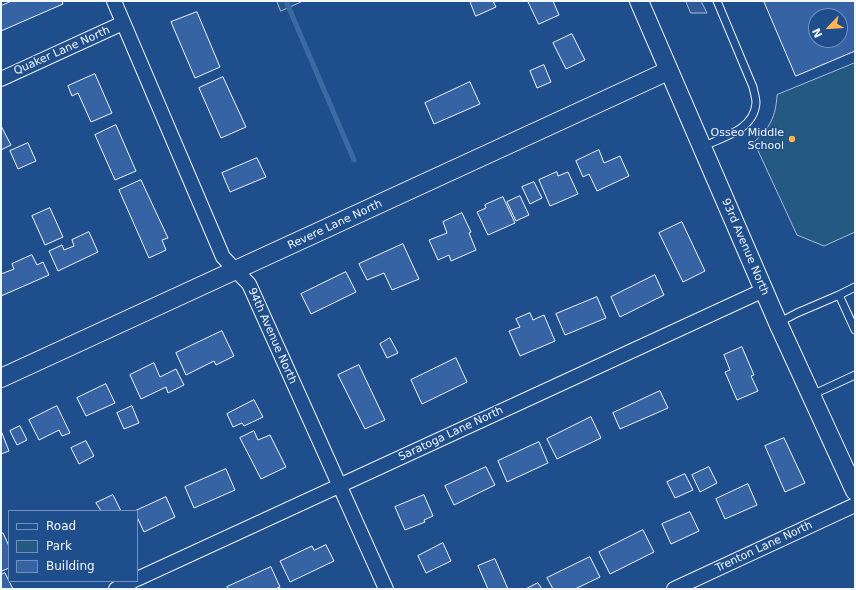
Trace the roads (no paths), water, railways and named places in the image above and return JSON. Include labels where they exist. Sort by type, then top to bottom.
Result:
[{"type":"street","name":"94th Avenue North","points":[[114,1],[223,257],[249,284],[386,589]]},
{"type":"street","name":"93rd Avenue North","points":[[639,1],[778,323],[855,491]]},
{"type":"street","name":"Quaker Lane North","points":[[1,79],[123,23]]},
{"type":"street","name":"Revere Lane North","points":[[1,378],[668,71]]},
{"type":"street","name":"Saratoga Lane North","points":[[138,579],[764,290]]},
{"type":"street","name":"Trenton Lane North","points":[[674,589],[855,505]]},
{"type":"street","points":[[116,589],[131,582]]},
{"type":"lane","points":[[702,147],[745,126],[751,119],[756,102],[753,87],[717,1]]},
{"type":"lane","points":[[778,323],[855,287]]},
{"type":"lane","points":[[839,295],[855,330]]},
{"type":"lane","points":[[811,395],[855,375]]},
{"type":"waterway","points":[[286,1],[354,160]]},
{"type":"place","name":"Osseo Middle School","points":[[792,139]]}]
